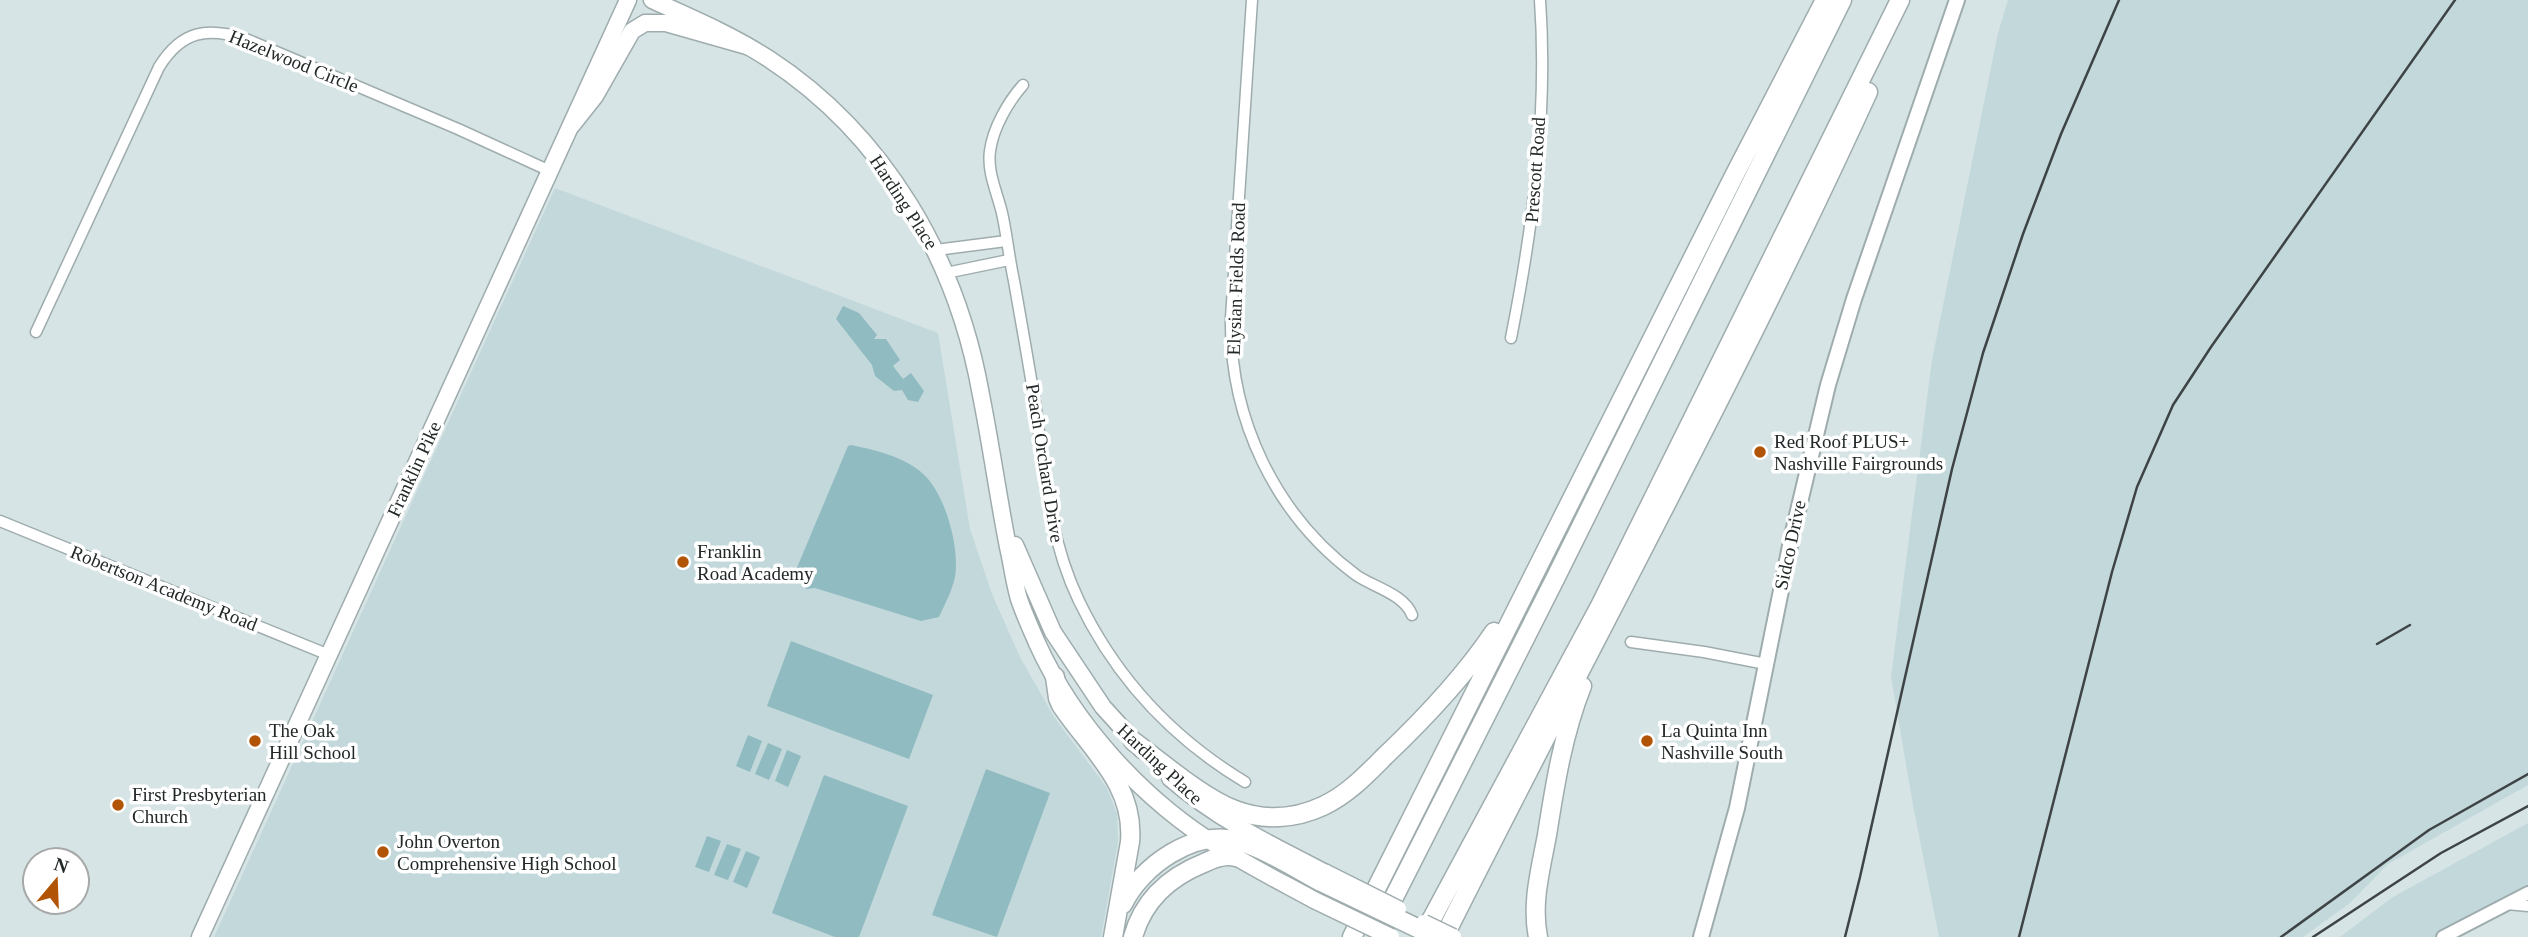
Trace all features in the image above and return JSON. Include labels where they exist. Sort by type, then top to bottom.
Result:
[{"type":"highway","points":[[1352,937],[1825,0]]},
{"type":"highway","points":[[1374,937],[1842,0]]},
{"type":"highway","points":[[1422,937],[1600,606],[1900,0]]},
{"type":"highway","points":[[1444,937],[1544,739],[1679,484],[1782,277],[1910,0]]},
{"type":"highway","points":[[1133,741],[1233,810],[1255,816],[1283,817],[1325,806],[1358,782],[1445,697],[1474,662],[1541,562]]},
{"type":"highway","points":[[1538,937],[1536,898],[1555,781],[1571,716],[1609,614]]},
{"type":"highway","points":[[1055,677],[1061,705],[1114,775],[1127,804],[1130,842],[1114,932]]},
{"type":"highway","points":[[1114,932],[1126,898],[1152,866],[1176,851],[1223,839],[1240,842],[1323,878],[1436,937]]},
{"type":"highway","points":[[1133,937],[1147,906],[1170,881],[1210,860],[1223,856],[1236,857]]},
{"type":"main road","name":"Franklin Pike","points":[[200,937],[628,0]]},
{"type":"main road","name":"Harding Place","points":[[652,0],[715,28],[747,46],[806,87],[865,143],[903,193],[936,250],[959,305],[977,373],[1001,514],[1019,599],[1055,677],[1090,729],[1124,768],[1161,804],[1209,841],[1314,900],[1391,937]]},
{"type":"main road","name":"Sidco Drive","points":[[1701,937],[1752,744],[1807,467],[1831,373],[1957,0]]},
{"type":"main road","points":[[572,125],[595,96],[626,38],[640,25],[666,23],[747,46]]},
{"type":"main road","name":"Harding Place","points":[[1001,514],[1053,632],[1103,707],[1164,773],[1212,811],[1323,878],[1453,937]]},
{"type":"street","name":"Elysian Fields Road","points":[[1252,0],[1231,318],[1231,356],[1242,412],[1273,481],[1283,499],[1306,528],[1357,576],[1404,603],[1412,615]]},
{"type":"street","name":"Prescott Road","points":[[1511,338],[1534,212],[1540,137],[1540,0]]},
{"type":"street","name":"Hazelwood Circle","points":[[36,332],[159,66],[170,51],[196,33],[217,32],[246,39],[550,171]]},
{"type":"street","name":"Peach Orchard Drive","points":[[1024,85],[1012,99],[995,134],[990,151],[990,171],[1033,388],[1057,545],[1068,576],[1092,625],[1140,696],[1176,732],[1215,763],[1245,782]]},
{"type":"street","points":[[936,250],[1006,242]]},
{"type":"street","points":[[946,273],[1009,260]]},
{"type":"street","name":"Robertson Academy Road","points":[[0,520],[329,655]]},
{"type":"street","points":[[1631,642],[1766,664]]},
{"type":"street","points":[[2443,937],[2528,893]]},
{"type":"street","points":[[2507,904],[2528,906]]},
{"type":"shaded area","points":[[2008,0],[2528,0],[2528,785],[2388,864],[2350,903],[2303,937],[1939,937],[1891,677],[1932,360],[1998,33]]},
{"type":"shaded area","name":"Franklin Road Academy","points":[[555,188],[938,333],[970,529],[992,594],[1020,657],[1054,717],[1107,788],[1117,814],[1118,842],[1101,937],[214,937]]},
{"type":"shaded area","points":[[843,306],[859,313],[877,335],[874,339],[886,339],[900,360],[893,366],[903,379],[911,373],[924,391],[918,402],[908,400],[902,390],[894,391],[875,376],[872,365],[836,319]]},
{"type":"shaded area","points":[[848,446],[905,462],[921,472],[937,492],[953,536],[956,565],[952,587],[939,617],[921,621],[815,588],[806,589],[796,570]]},
{"type":"shaded area","points":[[791,641],[933,695],[909,759],[767,706]]},
{"type":"shaded area","points":[[748,735],[762,741],[750,772],[736,766]]},
{"type":"shaded area","points":[[768,743],[782,749],[769,780],[755,774]]},
{"type":"shaded area","points":[[787,750],[801,756],[788,787],[775,781]]},
{"type":"shaded area","points":[[986,769],[1050,793],[997,937],[932,915]]},
{"type":"shaded area","points":[[824,775],[908,806],[859,937],[835,937],[772,913]]},
{"type":"shaded area","points":[[2528,823],[2528,893],[2443,937],[2340,937],[2393,897]]},
{"type":"shaded area","points":[[707,836],[721,841],[709,872],[695,867]]},
{"type":"shaded area","points":[[727,844],[741,849],[728,880],[714,875]]},
{"type":"shaded area","points":[[746,851],[760,857],[747,888],[733,882]]},
{"type":"railway","points":[[1845,937],[1952,469],[1983,353],[2023,234],[2061,134],[2119,0]]},
{"type":"railway","points":[[2019,937],[2112,572],[2137,487],[2173,405],[2455,0]]},
{"type":"railway","points":[[2377,644],[2410,625]]},
{"type":"railway","points":[[2281,937],[2429,830],[2528,774]]},
{"type":"railway","points":[[2313,937],[2441,853],[2528,806]]},
{"type":"place","name":"Red Roof PLUS+ Nashville Fairgrounds","points":[[1760,452]]},
{"type":"place","name":"Franklin Road Academy","points":[[683,562]]},
{"type":"place","name":"The Oak Hill School","points":[[255,741]]},
{"type":"place","name":"La Quinta Inn Nashville South","points":[[1647,741]]},
{"type":"place","name":"First Presbyterian Church","points":[[118,805]]},
{"type":"place","name":"John Overton Comprehensive High School","points":[[383,852]]}]
